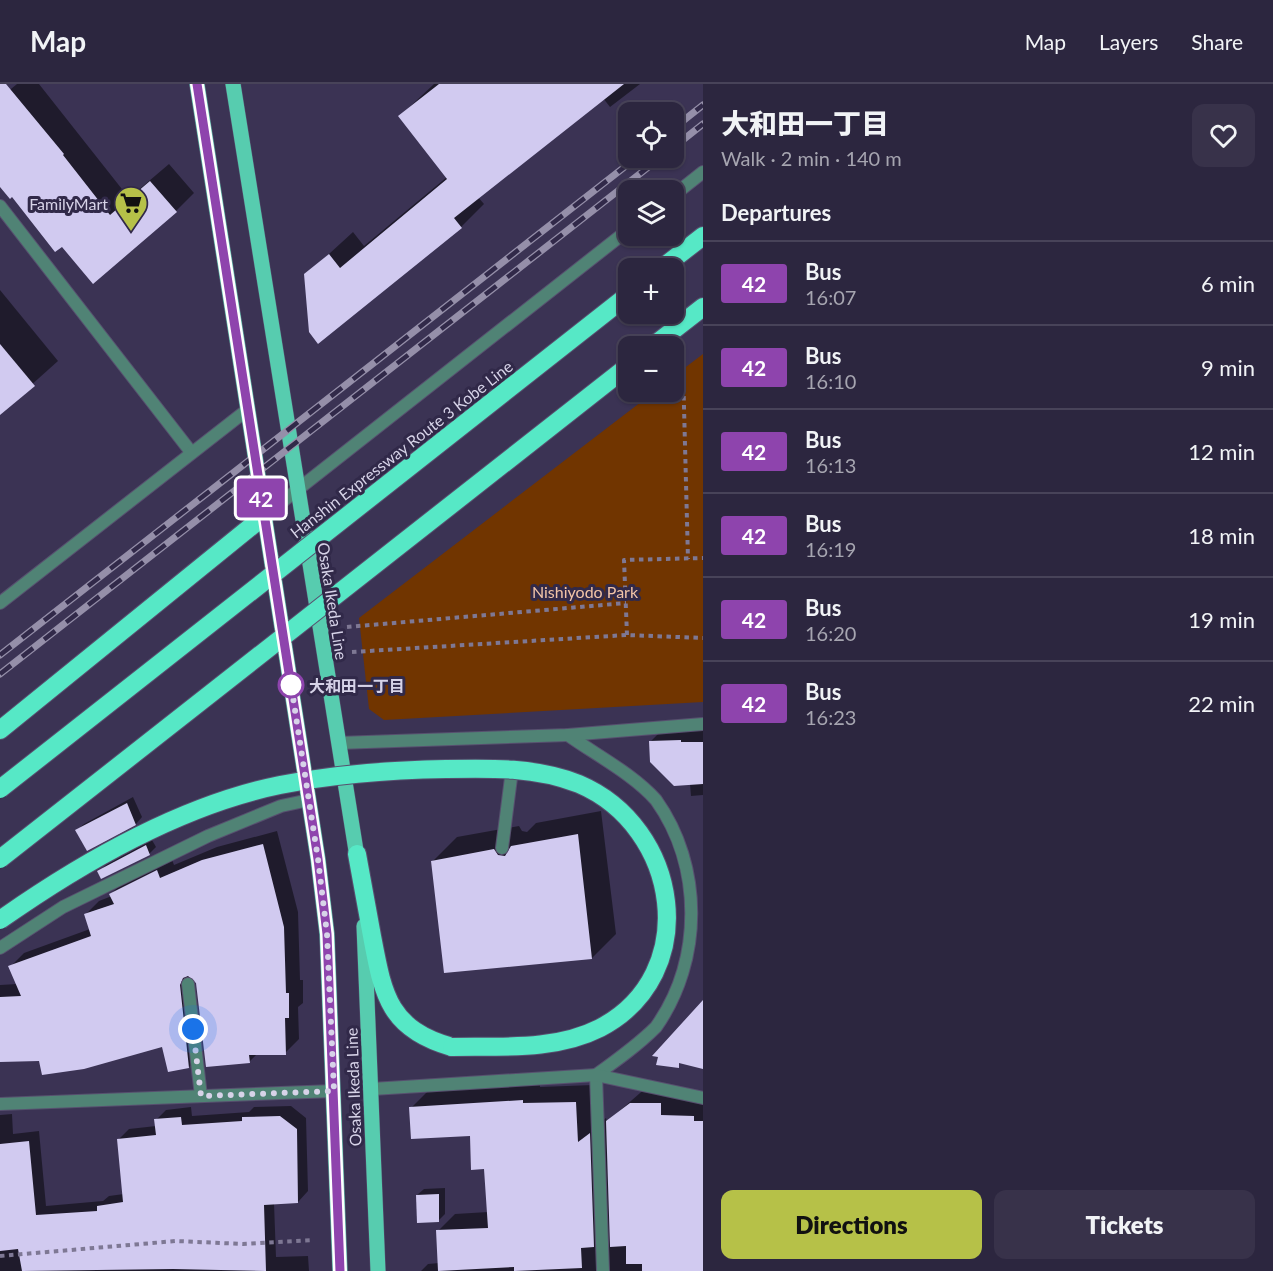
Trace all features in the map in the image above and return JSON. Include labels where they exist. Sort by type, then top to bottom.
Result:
[{"type":"highway","points":[[675,258],[703,236]]},
{"type":"highway","name":"Hanshin Expressway Route 3 Kobe Line","points":[[0,789],[618,303]]},
{"type":"highway","points":[[666,336],[703,307]]},
{"type":"highway","points":[[0,859],[618,374]]},
{"type":"highway","points":[[0,730],[264,516]]},
{"type":"highway","points":[[0,920],[46,888],[126,844],[180,818],[278,785],[390,770],[512,770],[550,775],[579,784],[606,799],[629,819],[649,843],[662,872],[668,901],[667,932],[661,959],[646,987],[626,1011],[600,1028],[567,1040],[538,1044],[452,1047],[430,1041],[409,1027],[393,1010],[382,988],[357,854]]},
{"type":"main road","name":"Osaka Ikeda Line","points":[[197,84],[309,800],[327,934],[340,1271]]},
{"type":"main road","name":"Osaka Ikeda Line","points":[[233,84],[357,854],[364,930],[378,1271]]},
{"type":"street","points":[[684,187],[703,172]]},
{"type":"street","points":[[0,206],[191,452]]},
{"type":"street","points":[[264,516],[618,238]]},
{"type":"street","points":[[0,603],[247,410]]},
{"type":"street","points":[[338,743],[568,735],[703,724]]},
{"type":"street","points":[[568,735],[654,798],[676,825],[692,856],[701,891],[701,927],[694,962],[680,994],[657,1026],[628,1052],[596,1075]]},
{"type":"street","points":[[502,848],[512,770]]},
{"type":"street","points":[[0,948],[63,908],[208,836],[281,806],[309,800]]},
{"type":"street","points":[[188,984],[201,1096]]},
{"type":"street","points":[[596,1075],[603,1271]]},
{"type":"street","points":[[372,1089],[596,1075],[703,1098]]},
{"type":"street","points":[[0,1104],[334,1091]]},
{"type":"path","points":[[684,402],[688,559]]},
{"type":"path","points":[[627,634],[624,560],[703,558]]},
{"type":"path","points":[[347,627],[626,603]]},
{"type":"path","points":[[352,652],[627,634],[703,638]]},
{"type":"path","points":[[0,1256],[176,1242],[243,1244],[314,1240]]},
{"type":"green space","name":"Nishiyodo Park","points":[[703,354],[703,702],[384,720],[369,709],[359,618],[641,402],[684,402],[684,368]]},
{"type":"building","points":[[0,84],[6,84],[64,154],[110,215],[150,181],[177,212],[93,284],[62,247],[55,252],[12,197],[10,199],[0,187]]},
{"type":"building","points":[[439,84],[624,84],[454,218],[462,228],[318,344],[309,332],[304,274],[329,254],[340,268],[447,179],[398,116]]},
{"type":"building","points":[[0,344],[35,386],[0,415]]},
{"type":"building","points":[[681,740],[681,742],[703,742],[703,784],[674,786],[650,762],[649,741]]},
{"type":"building","points":[[127,803],[136,825],[87,851],[75,830]]},
{"type":"building","points":[[578,834],[592,959],[444,973],[431,861],[494,849],[498,855],[505,856],[511,846]]},
{"type":"building","points":[[263,844],[284,927],[286,993],[289,993],[289,1018],[285,1018],[286,1055],[249,1055],[250,1063],[206,1067],[196,983],[188,976],[183,978],[180,985],[189,1068],[168,1072],[162,1047],[84,1069],[42,1075],[39,1061],[0,1062],[0,997],[21,996],[8,966],[91,936],[84,914],[114,904],[109,894],[157,870],[160,878],[202,860]]},
{"type":"building","points":[[146,845],[150,855],[101,879],[97,871]]},
{"type":"building","points":[[703,1000],[703,1069],[679,1063],[679,1068],[656,1065],[658,1057],[652,1056]]},
{"type":"building","points":[[523,1100],[523,1103],[576,1102],[578,1142],[590,1133],[594,1247],[581,1248],[582,1268],[514,1271],[514,1267],[438,1271],[436,1230],[488,1228],[484,1169],[471,1170],[470,1136],[411,1139],[409,1107]]},
{"type":"building","points":[[630,1103],[661,1103],[661,1115],[694,1116],[694,1121],[703,1121],[703,1271],[642,1271],[642,1264],[626,1264],[626,1246],[610,1247],[606,1121]]},
{"type":"building","points":[[280,1116],[297,1129],[298,1203],[264,1205],[266,1271],[173,1269],[22,1271],[18,1249],[0,1251],[0,1144],[29,1141],[36,1215],[97,1211],[97,1206],[123,1202],[117,1139],[156,1135],[154,1119],[181,1117],[182,1125],[242,1121],[242,1117]]},
{"type":"building","points":[[439,1194],[439,1222],[417,1223],[416,1195]]},
{"type":"railway","points":[[684,120],[703,105]]},
{"type":"railway","points":[[684,139],[703,124]]},
{"type":"railway","points":[[0,655],[623,168]]},
{"type":"railway","points":[[0,674],[647,168]]},
{"type":"bus line","name":"42","points":[[197,84],[318,859],[327,934],[340,1271]]},
{"type":"place","name":"FamilyMart","points":[[131,232]]},
{"type":"place","name":"大和田一丁目","points":[[291,685]]},
{"type":"route","points":[[193,1029],[201,1096],[334,1091],[327,934],[318,859],[290,678],[291,685]]}]
